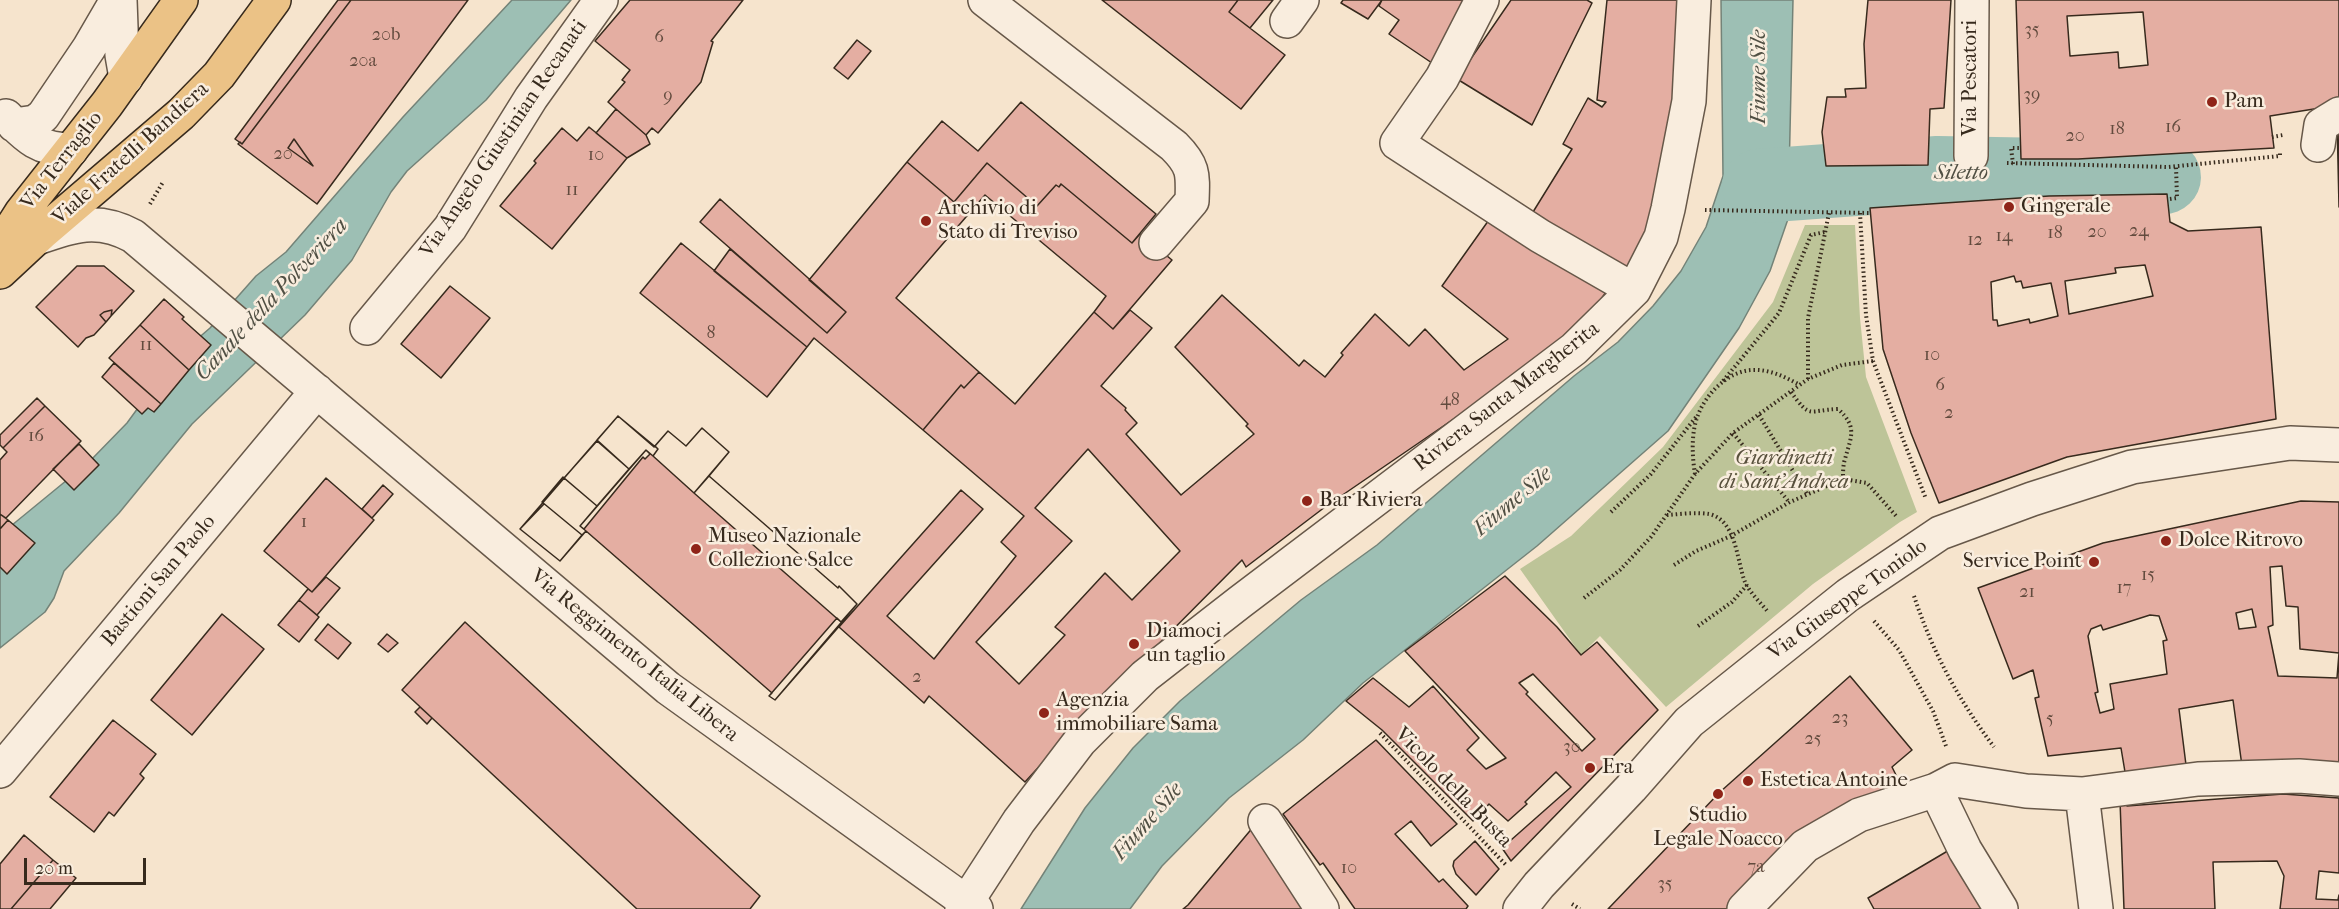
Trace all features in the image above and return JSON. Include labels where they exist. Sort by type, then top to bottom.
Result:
[{"type":"main road","name":"Via Terraglio","points":[[0,246],[21,213],[126,78],[181,0]]},
{"type":"main road","name":"Viale Fratelli Bandiera","points":[[0,272],[181,114],[219,75],[274,0]]},
{"type":"street","points":[[119,0],[121,44],[126,78]]},
{"type":"street","points":[[7,117],[35,122],[43,116],[119,0]]},
{"type":"street","name":"Via Angelo Giustinian Recanati","points":[[367,328],[450,228],[531,98],[601,0]]},
{"type":"street","points":[[985,0],[1174,146],[1188,160],[1192,172],[1192,201],[1156,243]]},
{"type":"street","points":[[1482,0],[1442,78],[1398,143],[1540,236],[1634,290]]},
{"type":"street","name":"Riviera Santa Margherita","points":[[968,907],[1019,820],[1080,741],[1145,676],[1574,349],[1634,290],[1661,237],[1668,209],[1689,102],[1695,17],[1694,0]]},
{"type":"street","name":"Via Pescatori","points":[[1971,156],[1972,0]]},
{"type":"street","points":[[2318,146],[2321,124],[2339,114]]},
{"type":"street","points":[[7,117],[31,140],[44,147],[71,150]]},
{"type":"street","name":"Via Reggimento Italia Libera","points":[[37,238],[69,226],[90,224],[119,229],[133,236],[668,688],[968,907]]},
{"type":"street","name":"Bastioni San Paolo","points":[[0,771],[308,384]]},
{"type":"street","name":"Via Giuseppe Toniolo","points":[[1520,909],[1539,885],[1631,788],[1689,722],[1848,596],[1930,539],[2032,498],[2132,467],[2290,443],[2339,445]]},
{"type":"street","points":[[1744,909],[1805,846],[1859,815],[1936,790],[1955,780],[2026,791],[2082,794],[2198,779],[2299,776],[2339,778]]},
{"type":"street","points":[[1936,790],[1965,850],[2001,909]]},
{"type":"street","points":[[2082,794],[2096,909]]},
{"type":"street","points":[[1265,821],[1322,909]]},
{"type":"path","points":[[2021,148],[2011,148],[2013,164],[2176,166],[2280,156],[2279,136]]},
{"type":"path","points":[[2170,200],[2177,198],[2176,166]]},
{"type":"path","points":[[1668,209],[1870,213]]},
{"type":"path","points":[[1808,379],[1808,318],[1828,213]]},
{"type":"path","points":[[1860,213],[1866,315],[1873,362],[1930,539]]},
{"type":"path","points":[[1611,512],[1651,474],[1697,416],[1704,403],[1779,312],[1791,289],[1811,235],[1825,232]]},
{"type":"path","points":[[1584,598],[1620,570],[1651,537],[1695,474],[1733,434],[1808,379],[1842,364],[1873,362]]},
{"type":"path","points":[[1723,381],[1751,369],[1778,374],[1800,384]]},
{"type":"path","points":[[1791,392],[1805,411],[1812,413],[1838,409],[1849,422],[1852,439],[1844,461],[1843,479]]},
{"type":"path","points":[[1759,415],[1807,494]]},
{"type":"path","points":[[1695,474],[1692,456],[1697,416]]},
{"type":"path","points":[[1733,434],[1790,502]]},
{"type":"path","points":[[1674,565],[1696,551],[1731,536],[1790,502],[1843,479],[1867,483],[1930,539]]},
{"type":"path","points":[[1698,626],[1732,602],[1747,585]]},
{"type":"path","name":"Via Giuseppe Toniolo","points":[[1913,594],[1928,639],[1964,706],[1984,734]]},
{"type":"path","name":"Via Giuseppe Toniolo","points":[[1874,620],[1899,650],[1933,711],[1947,749]]},
{"type":"path","name":"Vicolo della Busta","points":[[1380,733],[1504,864]]},
{"type":"green space","name":"Giardinetti di Sant'Andrea","points":[[1805,225],[1855,225],[1866,377],[1917,512],[1813,584],[1666,707],[1600,636],[1581,655],[1520,569],[1571,536],[1663,447],[1773,302]]},
{"type":"water","name":"Canale della Polveriera","points":[[512,0],[571,0],[486,100],[407,171],[391,192],[352,260],[305,315],[192,424],[119,513],[64,571],[54,598],[45,612],[0,648],[0,538],[6,530],[89,462],[127,423],[173,360],[210,328],[256,276],[286,252],[403,117]]},
{"type":"water","name":"Fiume Sile","points":[[1721,0],[1793,0],[1788,219],[1770,271],[1739,328],[1668,431],[1537,546],[1363,683],[1303,740],[1229,798],[1162,866],[1130,909],[1021,909],[1085,808],[1133,748],[1180,701],[1301,600],[1377,545],[1574,376],[1618,342],[1653,306],[1681,271],[1706,227],[1723,176]]},
{"type":"building","points":[[338,0],[351,0],[242,144],[235,139]]},
{"type":"building","points":[[351,0],[468,0],[317,204],[238,144],[240,142],[242,144]],"holes":[[[294,139],[313,166],[288,148]]]},
{"type":"building","points":[[630,0],[743,0],[711,41],[713,42],[701,82],[658,133],[652,128],[646,135],[608,102],[625,82],[622,80],[630,70],[595,41]]},
{"type":"building","points":[[1102,0],[1238,0],[1229,12],[1285,55],[1241,109]]},
{"type":"building","points":[[1238,0],[1273,0],[1250,28],[1229,12]]},
{"type":"building","points":[[1343,0],[1382,0],[1368,19],[1341,3]]},
{"type":"building","points":[[1382,0],[1472,0],[1432,63],[1389,34],[1399,20],[1379,6]]},
{"type":"building","points":[[1511,0],[1587,0],[1592,3],[1532,125],[1457,79]]},
{"type":"building","points":[[1607,0],[1680,0],[1677,117],[1634,281],[1533,212],[1572,149],[1563,144],[1588,98],[1602,107],[1606,102],[1597,100]]},
{"type":"building","points":[[1868,0],[1951,0],[1944,108],[1930,109],[1928,165],[1826,166],[1822,132],[1827,97],[1846,97],[1845,89],[1866,88],[1864,44]]},
{"type":"building","points":[[2016,0],[2339,0],[2339,105],[2270,116],[2274,148],[2078,159],[2021,159]],"holes":[[[2143,12],[2148,65],[2119,68],[2118,52],[2070,56],[2067,16]]]},
{"type":"building","points":[[857,40],[871,51],[848,79],[834,68]]},
{"type":"building","points":[[1021,102],[1156,214],[1132,243],[1061,184],[1059,187],[1056,185],[1037,206],[987,163],[954,202],[907,162],[942,121],[978,151]]},
{"type":"building","points":[[616,109],[646,135],[650,144],[627,158],[596,133]]},
{"type":"building","points":[[2339,118],[2339,207],[2337,119]]},
{"type":"building","points":[[589,127],[627,158],[552,249],[500,206],[562,128],[577,141]]},
{"type":"building","points":[[294,139],[313,166],[288,148]]},
{"type":"building","points":[[907,162],[954,202],[987,163],[1037,206],[1056,185],[1059,187],[1061,184],[1132,243],[1140,234],[1172,260],[1113,329],[1094,312],[1106,296],[985,195],[896,298],[979,372],[964,388],[961,385],[923,430],[814,338],[807,347],[714,271],[730,249],[827,333],[846,312],[809,280]]},
{"type":"building","points":[[2167,194],[2170,222],[2188,231],[2261,227],[2276,419],[2067,457],[1939,503],[1911,433],[1883,349],[1870,208],[2049,196]],"holes":[[[2145,265],[2153,296],[2069,314],[2065,281],[2116,273],[2115,268]],[[2014,276],[2016,282],[2021,281],[2023,288],[2051,283],[2058,316],[2030,323],[2029,319],[1998,326],[1997,320],[1993,320],[1991,282]]]},
{"type":"building","points":[[720,199],[846,312],[827,333],[700,222]]},
{"type":"building","points":[[1491,217],[1607,291],[1601,299],[1603,302],[1537,362],[1325,507],[1246,567],[1242,560],[1100,703],[1098,702],[1025,782],[929,696],[924,703],[839,627],[961,490],[983,509],[887,616],[934,659],[1016,556],[1001,542],[1024,516],[923,430],[961,385],[964,388],[979,372],[1015,404],[1094,312],[1113,329],[1130,310],[1152,328],[1101,386],[1126,408],[1125,410],[1137,423],[1126,434],[1181,495],[1254,434],[1246,426],[1248,424],[1175,347],[1222,295],[1299,366],[1304,360],[1325,377],[1343,355],[1341,353],[1375,314],[1409,346],[1425,329],[1464,370],[1508,339],[1442,286]],"holes":[[[1088,449],[1180,551],[1132,600],[1105,573],[1055,627],[1065,635],[1019,684],[976,642],[1072,541],[1035,508]]]},
{"type":"building","points":[[681,243],[807,347],[767,397],[640,293]]},
{"type":"building","points":[[77,266],[104,266],[134,291],[111,316],[112,310],[100,315],[106,322],[78,347],[36,307]]},
{"type":"building","points":[[450,286],[490,318],[441,378],[401,344]]},
{"type":"building","points":[[164,299],[211,345],[189,370],[140,325]]},
{"type":"building","points":[[112,310],[111,316],[106,322],[100,315]]},
{"type":"building","points":[[140,325],[189,370],[161,404],[109,358]]},
{"type":"building","points":[[114,363],[161,404],[154,412],[148,408],[142,414],[102,377]]},
{"type":"building","points":[[37,398],[45,406],[3,448],[0,445],[0,435]]},
{"type":"building","points":[[45,406],[81,441],[6,518],[0,514],[0,460],[7,452],[3,448]]},
{"type":"building","points":[[618,416],[658,449],[653,456],[646,450],[629,469],[597,440]]},
{"type":"building","points":[[618,416],[654,447],[668,431],[686,446],[702,428],[729,452],[709,476],[838,588],[839,586],[857,604],[775,700],[769,696],[772,693],[586,531],[560,561],[520,529]]},
{"type":"building","points":[[702,428],[729,452],[694,493],[653,456],[658,449],[655,446],[668,431],[686,446]]},
{"type":"building","points":[[597,441],[629,469],[597,506],[564,478]]},
{"type":"building","points":[[79,444],[99,465],[74,490],[53,469]]},
{"type":"building","points":[[646,450],[650,454],[645,459],[643,457],[584,529],[580,526]]},
{"type":"building","points":[[709,476],[838,588],[839,586],[857,604],[841,622],[694,493]]},
{"type":"building","points":[[563,477],[597,506],[580,526],[586,531],[582,535],[542,502]]},
{"type":"building","points":[[326,478],[374,520],[312,592],[264,551]]},
{"type":"building","points":[[383,485],[393,494],[372,518],[362,509]]},
{"type":"building","points":[[2301,501],[2339,502],[2339,653],[2339,769],[2242,766],[2233,700],[2179,709],[2187,773],[2126,778],[2121,748],[2048,756],[2035,698],[2039,697],[2033,670],[2013,679],[1978,588],[2103,543]],"holes":[[[2282,566],[2286,606],[2298,607],[2300,649],[2339,653],[2337,678],[2278,676],[2268,627],[2273,625],[2270,567]],[[2252,609],[2256,627],[2239,629],[2236,613]],[[2150,615],[2159,616],[2167,640],[2163,641],[2167,674],[2110,684],[2114,709],[2100,713],[2095,693],[2098,692],[2088,636],[2091,629],[2101,625],[2103,630]]]},
{"type":"building","points":[[542,502],[582,535],[560,561],[520,529],[544,504]]},
{"type":"building","points":[[0,514],[8,520],[0,529]]},
{"type":"building","points":[[8,520],[35,543],[7,574],[0,567],[0,529]]},
{"type":"building","points":[[1505,576],[1557,627],[1581,655],[1597,642],[1658,710],[1511,861],[1502,848],[1571,787],[1556,772],[1508,821],[1489,804],[1473,821],[1382,730],[1346,701],[1373,678],[1409,707],[1433,686],[1479,738],[1467,750],[1486,769],[1506,758],[1405,651]],"holes":[[[1533,674],[1595,739],[1582,751],[1526,694],[1528,692],[1519,683]]]},
{"type":"building","points":[[326,577],[340,588],[317,615],[299,600],[308,589],[312,592]]},
{"type":"building","points":[[299,600],[319,617],[299,642],[278,625]]},
{"type":"building","points":[[222,614],[264,649],[192,735],[151,700]]},
{"type":"building","points":[[837,618],[842,623],[775,700],[769,696]]},
{"type":"building","points":[[465,622],[760,896],[750,909],[637,909],[402,690]]},
{"type":"building","points":[[328,624],[351,643],[338,659],[315,640]]},
{"type":"building","points":[[387,634],[398,643],[388,652],[378,644]]},
{"type":"building","points":[[1850,676],[1912,750],[1892,767],[1899,781],[1862,800],[1735,909],[1608,909],[1720,792]]},
{"type":"building","points":[[420,707],[432,718],[427,724],[415,712]]},
{"type":"building","points":[[113,720],[156,754],[140,774],[144,778],[114,816],[109,812],[94,832],[50,797]]},
{"type":"building","points":[[1376,740],[1457,824],[1431,846],[1411,821],[1395,834],[1439,882],[1443,879],[1468,906],[1466,909],[1355,909],[1323,863],[1320,865],[1283,814]]},
{"type":"building","points":[[2283,794],[2339,798],[2339,873],[2319,871],[2316,899],[2338,900],[2339,895],[2339,909],[2280,909],[2284,876],[2277,861],[2213,862],[2215,909],[2124,909],[2120,801],[2127,800],[2127,806]]},
{"type":"building","points":[[1254,826],[1309,909],[1183,909],[1188,905]]},
{"type":"building","points":[[24,835],[53,860],[11,909],[0,909],[0,864]]},
{"type":"building","points":[[1475,841],[1499,869],[1476,895],[1456,874],[1453,866],[1454,861]]},
{"type":"building","points":[[1951,849],[1987,909],[1874,909],[1868,898]]},
{"type":"building","points":[[53,860],[76,878],[50,909],[11,909]]},
{"type":"waterway","name":"Siletto","points":[[1759,186],[1938,173],[2164,177]]},
{"type":"place","name":"Pam","points":[[2212,102]]},
{"type":"place","name":"Gingerale","points":[[2009,207]]},
{"type":"place","name":"Archivio di Stato di Treviso","points":[[926,221]]},
{"type":"place","name":"Bar Riviera","points":[[1307,501]]},
{"type":"place","name":"Dolce Ritrovo","points":[[2166,541]]},
{"type":"place","name":"Museo Nazionale Collezione Salce","points":[[696,549]]},
{"type":"place","name":"Service Point","points":[[2094,562]]},
{"type":"place","name":"Diamoci un taglio","points":[[1134,644]]},
{"type":"place","name":"Agenzia immobiliare Sama","points":[[1044,713]]},
{"type":"place","name":"Era","points":[[1590,768]]},
{"type":"place","name":"Estetica Antoine","points":[[1748,781]]},
{"type":"place","name":"Studio Legale Noacco","points":[[1718,794]]}]
